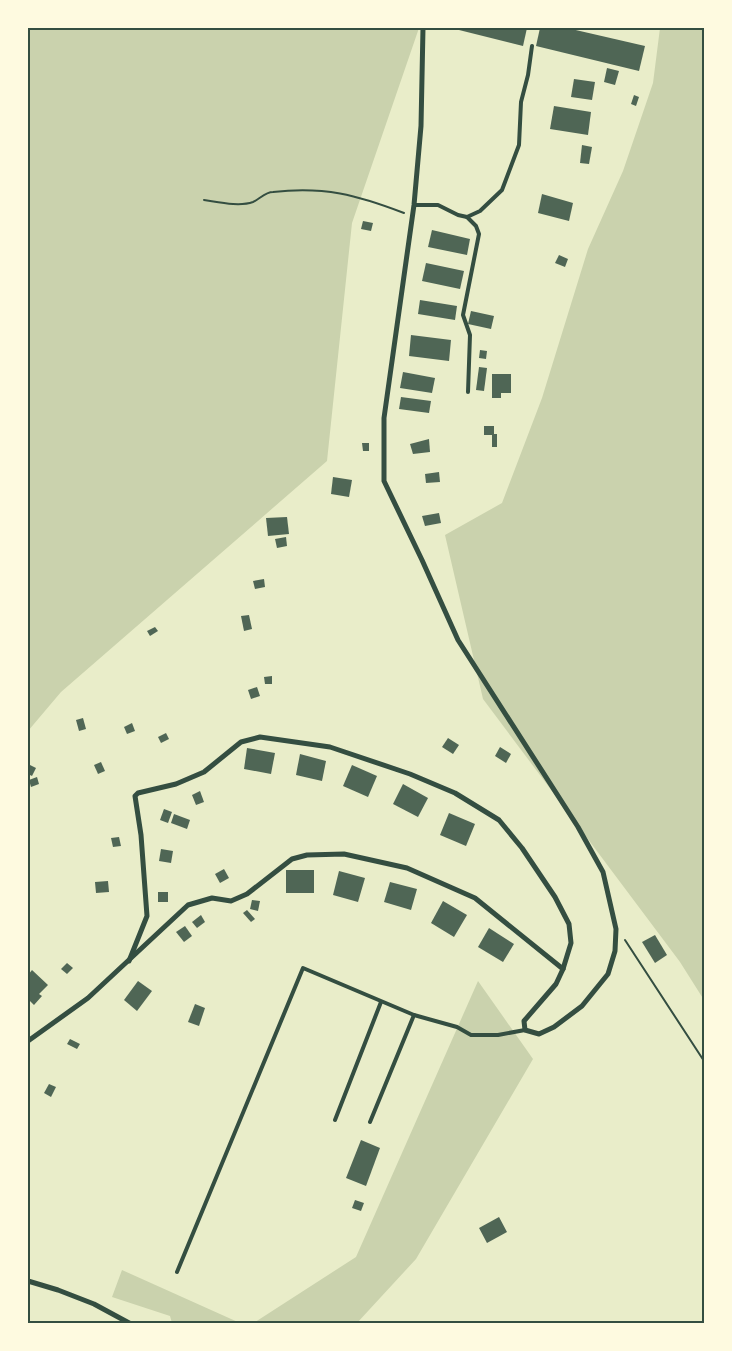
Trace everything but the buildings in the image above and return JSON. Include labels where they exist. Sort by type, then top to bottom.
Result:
[{"type":"street","points":[[129,961],[147,916],[141,835],[135,796],[138,793],[176,784],[204,772],[241,742],[260,737],[330,748],[410,774],[455,793],[499,820],[522,848],[555,897],[569,924],[571,943],[563,969],[556,984],[524,1021],[525,1030],[539,1034],[554,1027],[582,1006],[608,974],[615,951],[616,929],[603,872],[578,828],[458,640],[384,481],[384,418],[414,205],[421,126],[423,28]]},
{"type":"street","points":[[28,1041],[88,998],[188,905],[212,898],[232,901],[247,894],[292,859],[308,855],[344,854],[406,868],[475,898],[563,969]]},
{"type":"street","points":[[28,1281],[94,1304],[131,1324]]},
{"type":"lane","points":[[467,217],[480,211],[502,190],[519,145],[521,102],[528,75],[532,46]]},
{"type":"lane","points":[[414,205],[438,205],[458,215],[467,217],[476,226],[478,234],[463,315],[470,335],[468,392]]},
{"type":"lane","points":[[177,1272],[303,968],[414,1015],[457,1027],[470,1035],[498,1035],[525,1030]]},
{"type":"lane","points":[[335,1120],[382,1002]]},
{"type":"lane","points":[[370,1122],[414,1015]]},
{"type":"path","points":[[204,200],[233,204],[252,202],[270,192],[313,190],[349,194],[412,216]]},
{"type":"path","points":[[616,929],[631,948],[704,1061]]},
{"type":"green space","points":[[28,28],[419,28],[352,223],[327,461],[61,692],[28,731]]},
{"type":"green space","points":[[660,28],[704,28],[704,1000],[680,962],[483,699],[445,535],[502,503],[542,398],[588,249],[623,171],[653,83]]},
{"type":"green space","points":[[478,981],[533,1059],[416,1259],[357,1323],[252,1324],[356,1257]]},
{"type":"green space","points":[[122,1270],[240,1323],[172,1323],[170,1316],[112,1297]]}]
